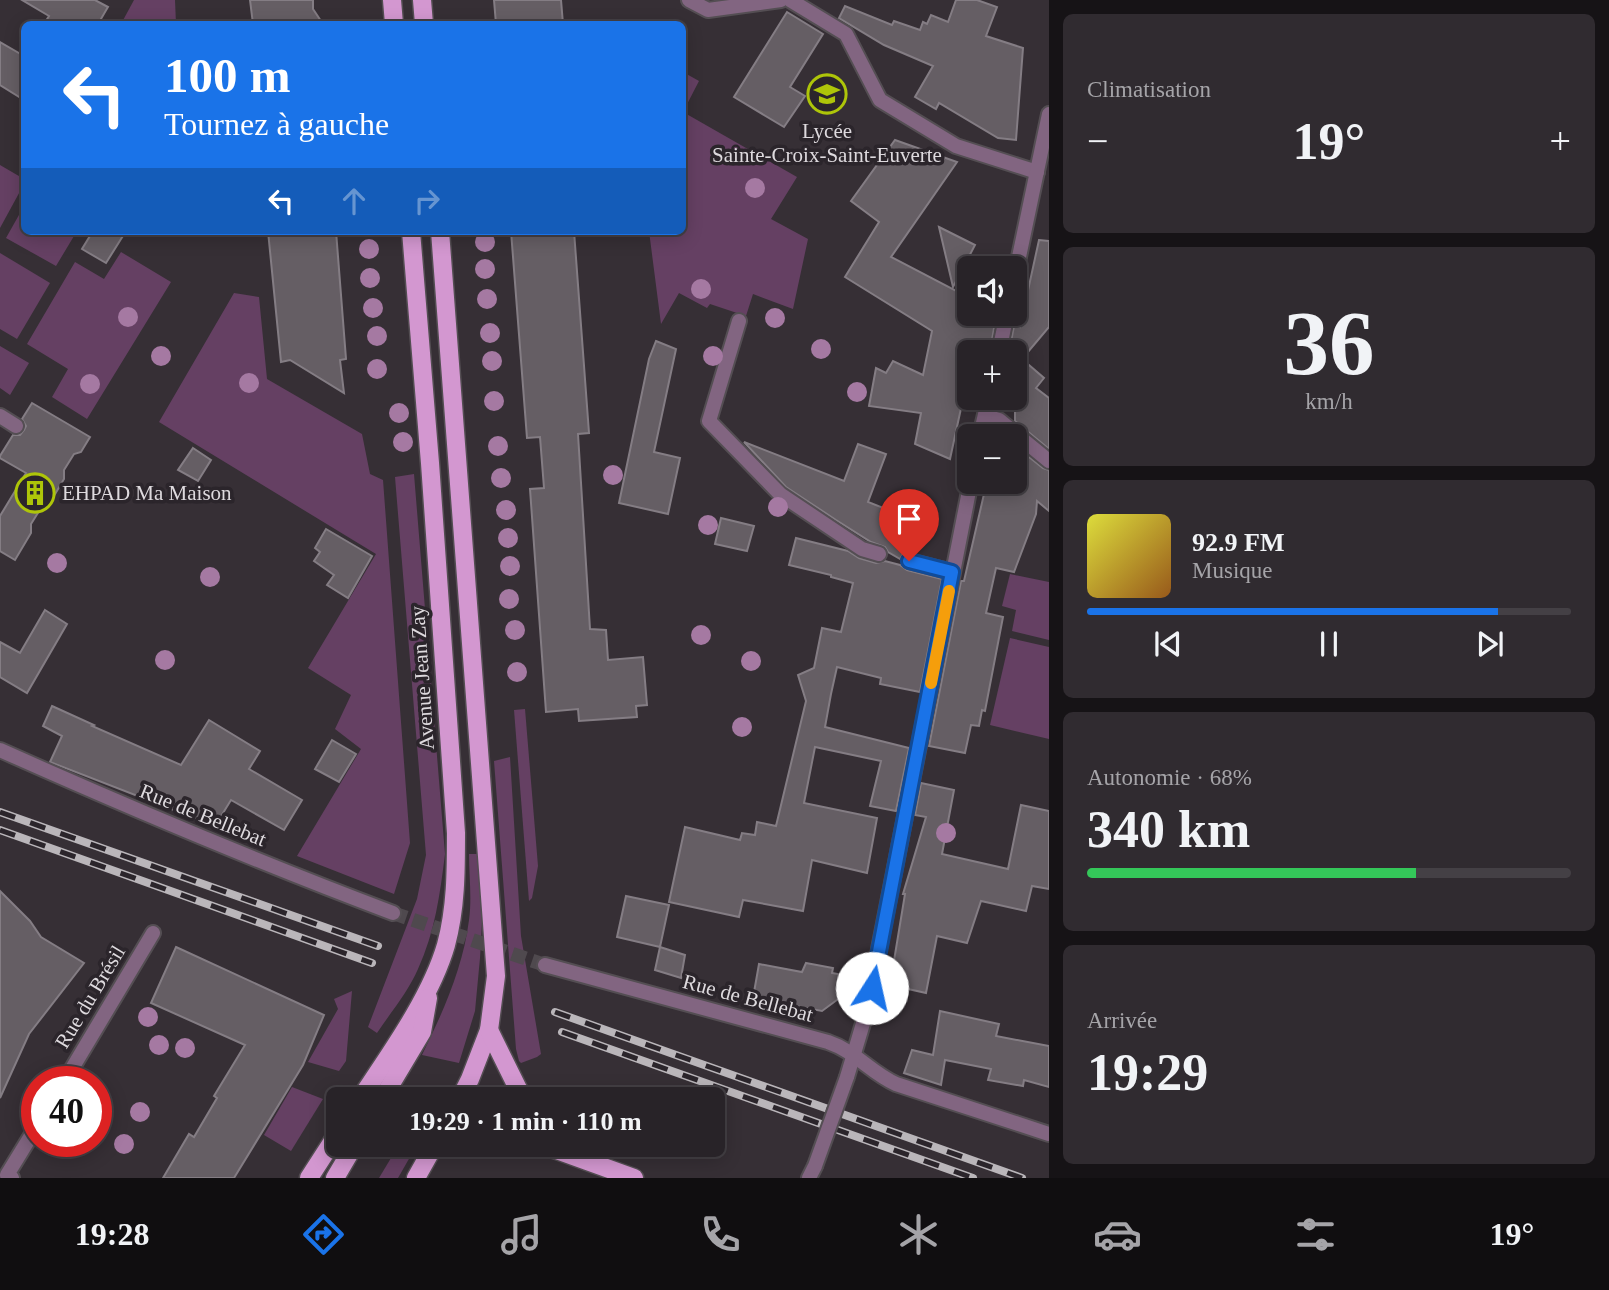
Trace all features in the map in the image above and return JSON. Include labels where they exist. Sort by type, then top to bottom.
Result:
[{"type":"main road","points":[[392,0],[394,21]]},
{"type":"main road","points":[[422,0],[424,21]]},
{"type":"main road","name":"Avenue Jean Zay","points":[[368,1087],[408,1025],[432,981],[446,946],[456,884],[456,833],[411,235]]},
{"type":"main road","points":[[440,235],[496,976],[489,1030],[466,1087]]},
{"type":"main road","points":[[389,1087],[422,1032],[432,981]]},
{"type":"main road","points":[[489,1030],[517,1087]]},
{"type":"main road","points":[[309,1178],[326,1151]]},
{"type":"main road","points":[[321,1158],[326,1154]]},
{"type":"main road","points":[[335,1178],[347,1157]]},
{"type":"main road","points":[[415,1178],[427,1157]]},
{"type":"main road","points":[[575,1157],[634,1178]]},
{"type":"main road","points":[[590,1157],[616,1172]]},
{"type":"street","points":[[689,0],[708,10],[781,0]]},
{"type":"street","points":[[790,0],[846,34],[880,100],[956,146],[1037,172]]},
{"type":"street","points":[[1019,256],[1049,114]]},
{"type":"street","points":[[739,321],[709,421],[780,494],[862,549],[879,554]]},
{"type":"street","points":[[983,424],[986,410]]},
{"type":"street","points":[[0,416],[16,426]]},
{"type":"street","points":[[985,416],[999,420],[1049,461]]},
{"type":"street","points":[[812,1172],[847,1077],[867,1010],[968,494]]},
{"type":"street","points":[[909,561],[952,572]]},
{"type":"street","name":"Rue de Bellebat","points":[[0,750],[202,838],[393,913]]},
{"type":"street","name":"Rue du Brésil","points":[[74,1066],[153,933]]},
{"type":"street","name":"Rue de Bellebat","points":[[545,965],[828,1042],[854,1054],[868,1067],[897,1084],[1049,1134]]},
{"type":"street","points":[[6,1175],[21,1151]]},
{"type":"shaded area","points":[[134,0],[175,0],[176,21],[123,21]]},
{"type":"shaded area","points":[[686,74],[699,81],[686,106]]},
{"type":"shaded area","points":[[686,114],[797,177],[771,219],[808,239],[793,309],[753,294],[746,316],[710,304],[707,308],[679,293],[661,324],[650,235],[686,235]]},
{"type":"shaded area","points":[[0,165],[21,177],[21,190],[0,228]]},
{"type":"shaded area","points":[[21,211],[21,235],[75,235],[56,266],[6,238]]},
{"type":"shaded area","points":[[121,252],[171,282],[87,419],[52,397],[68,369],[27,344],[75,262],[104,279]]},
{"type":"shaded area","points":[[0,253],[50,283],[17,339],[0,329]]},
{"type":"shaded area","points":[[234,293],[259,297],[267,379],[362,434],[370,474],[383,480],[410,843],[394,894],[297,856],[361,749],[335,729],[351,695],[308,668],[376,554],[159,422]]},
{"type":"shaded area","points":[[0,346],[29,363],[10,395],[0,388]]},
{"type":"shaded area","points":[[414,474],[445,854],[436,913],[424,955],[409,986],[377,1033],[368,1027],[417,899],[426,855],[395,477]]},
{"type":"shaded area","points":[[1010,574],[1049,582],[1049,640],[1012,631],[1016,610],[1002,606]]},
{"type":"shaded area","points":[[1010,638],[1049,647],[1049,739],[990,725]]},
{"type":"shaded area","points":[[525,709],[538,866],[532,898],[529,901],[514,710]]},
{"type":"shaded area","points":[[510,757],[521,936],[541,1054],[521,1063],[516,1049],[494,761]]},
{"type":"shaded area","points":[[469,854],[477,854],[482,922],[475,1011],[459,1063],[422,1055],[445,1006],[466,938],[470,912]]},
{"type":"shaded area","points":[[352,991],[346,1061],[339,1071],[308,1062],[338,1009],[334,999]]},
{"type":"shaded area","points":[[292,1087],[323,1099],[291,1151],[264,1135]]},
{"type":"shaded area","points":[[392,1157],[410,1157],[398,1178],[379,1178]]},
{"type":"building","points":[[22,0],[95,0],[108,7],[100,21],[46,21],[49,16]]},
{"type":"building","points":[[250,0],[313,0],[313,9],[321,21],[253,21]]},
{"type":"building","points":[[494,0],[561,0],[563,21],[496,21]]},
{"type":"building","points":[[956,0],[977,0],[997,7],[986,36],[1023,48],[1016,140],[998,138],[939,103],[936,109],[915,97],[933,66],[884,45],[839,18],[845,6],[892,25],[894,21],[920,30],[923,22],[927,24],[931,15],[948,22]]},
{"type":"building","points":[[787,12],[823,34],[790,87],[805,96],[784,127],[734,97]]},
{"type":"building","points":[[0,42],[21,54],[21,98],[0,85]]},
{"type":"building","points":[[895,140],[957,162],[891,257],[957,291],[957,326],[994,326],[992,340],[957,340],[957,410],[961,410],[950,459],[915,444],[921,413],[869,406],[876,368],[886,373],[893,361],[923,375],[932,331],[845,277],[879,222],[851,201]]},
{"type":"building","points":[[939,227],[975,245],[969,256],[957,256],[957,279],[953,287]]},
{"type":"building","points":[[91,235],[124,235],[106,263],[82,249]]},
{"type":"building","points":[[268,235],[336,235],[346,359],[340,360],[344,393],[290,360],[281,362]]},
{"type":"building","points":[[511,235],[574,235],[589,433],[578,434],[590,629],[606,630],[608,660],[643,657],[647,705],[636,706],[637,717],[579,721],[578,709],[546,712],[530,489],[544,488],[540,437],[527,438]]},
{"type":"building","points":[[1039,240],[1049,241],[1049,327],[1027,353],[1027,340],[1011,340],[1014,326],[1027,326],[1027,295]]},
{"type":"building","points":[[656,341],[676,349],[654,452],[680,458],[668,514],[619,503],[649,359]]},
{"type":"building","points":[[1027,363],[1044,378],[1036,388],[1049,398],[1049,449],[1027,431],[1027,424],[1015,421],[1015,410],[1027,410]]},
{"type":"building","name":"EHPAD Ma Maison","points":[[32,403],[90,437],[81,452],[74,454],[64,470],[64,479],[48,506],[41,508],[31,524],[31,533],[15,560],[0,551],[0,516],[26,473],[0,456],[13,435],[20,435],[24,430],[26,426],[22,419]]},
{"type":"building","points":[[744,442],[844,481],[858,444],[886,454],[868,502],[919,522],[911,552],[903,554],[900,559],[885,547],[871,542],[836,520],[786,487]]},
{"type":"building","points":[[193,448],[211,460],[198,481],[178,470]]},
{"type":"building","points":[[1027,455],[1049,470],[1049,511],[1037,501],[1036,514],[1014,572],[996,568],[986,613],[1003,617],[985,711],[982,710],[979,726],[971,725],[965,753],[929,746],[961,581],[964,581],[984,494],[1027,494]]},
{"type":"building","points":[[721,518],[754,526],[747,551],[715,544]]},
{"type":"building","points":[[326,529],[372,556],[348,598],[327,585],[334,575],[314,561],[320,552],[315,548]]},
{"type":"building","points":[[796,538],[848,551],[859,558],[876,563],[885,561],[942,579],[920,692],[880,684],[881,678],[837,667],[831,694],[825,727],[909,748],[896,811],[870,806],[881,761],[815,747],[804,803],[877,818],[867,873],[812,860],[803,911],[743,900],[739,917],[669,902],[685,827],[740,840],[742,833],[755,835],[757,822],[776,826],[806,701],[798,675],[814,668],[822,628],[841,632],[853,583],[789,565]]},
{"type":"building","points":[[45,610],[67,624],[27,693],[0,677],[0,642],[20,653]]},
{"type":"building","points":[[52,706],[181,765],[209,720],[260,751],[249,769],[302,800],[284,830],[231,800],[215,826],[50,762],[62,736],[43,726]]},
{"type":"building","points":[[332,740],[356,754],[339,782],[315,769]]},
{"type":"building","points":[[921,783],[954,790],[942,854],[1008,869],[1021,805],[1049,811],[1049,889],[1032,886],[1026,911],[981,901],[967,943],[937,936],[926,993],[890,985],[903,894],[926,817],[915,815]]},
{"type":"building","points":[[0,891],[30,921],[41,937],[84,963],[29,1034],[0,1098]]},
{"type":"building","points":[[626,896],[669,905],[660,947],[617,937]]},
{"type":"building","points":[[176,947],[324,1015],[303,1065],[234,1178],[163,1178],[189,1134],[194,1137],[217,1098],[214,1096],[245,1045],[151,1003]]},
{"type":"building","points":[[660,947],[685,955],[681,978],[655,970]]},
{"type":"building","points":[[806,963],[833,968],[832,973],[849,976],[845,994],[822,1011],[753,998],[759,964],[802,972]]},
{"type":"building","points":[[940,1011],[999,1024],[996,1036],[1049,1046],[1049,1087],[1024,1080],[1023,1086],[988,1080],[991,1069],[945,1060],[941,1085],[904,1073],[912,1050],[933,1055]]},
{"type":"tunnel","points":[[393,913],[545,965]]},
{"type":"railway","points":[[0,812],[378,946]]},
{"type":"railway","points":[[0,830],[372,963]]},
{"type":"railway","points":[[555,1012],[1022,1178]]},
{"type":"railway","points":[[562,1032],[973,1178]]},
{"type":"slow traffic","points":[[931,683],[949,591]]},
{"type":"place","name":"Lycée Sainte-Croix-Saint-Euverte","points":[[827,94]]},
{"type":"place","name":"EHPAD Ma Maison","points":[[35,493]]},
{"type":"route","points":[[872,988],[952,572],[909,561]]}]
